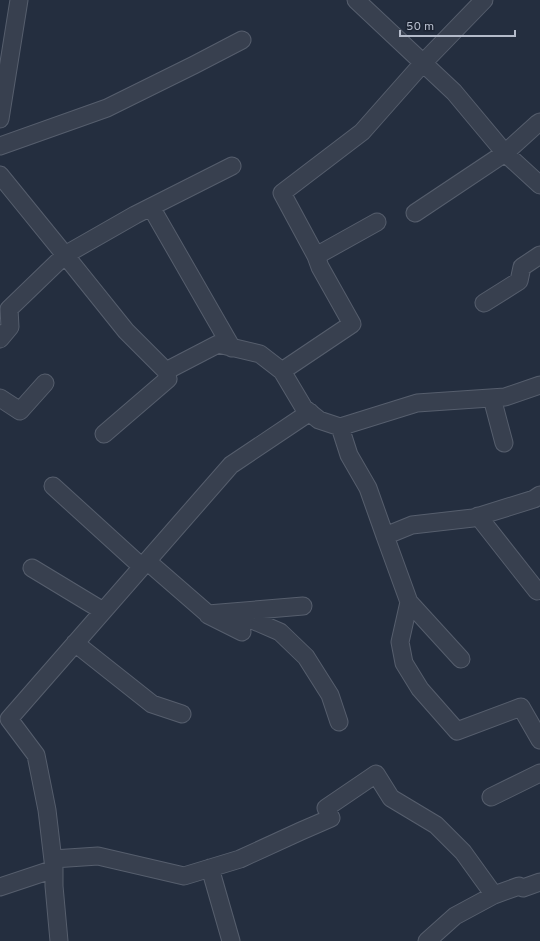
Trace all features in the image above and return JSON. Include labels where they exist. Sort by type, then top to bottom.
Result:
[{"type":"street","points":[[0,119],[19,0]]},
{"type":"street","points":[[356,0],[454,92],[505,153],[540,185]]},
{"type":"street","points":[[282,371],[352,324],[320,267],[316,256],[282,193],[362,132],[423,63],[484,0]]},
{"type":"street","points":[[0,146],[107,108],[242,40]]},
{"type":"street","points":[[415,214],[505,153],[540,122]]},
{"type":"street","points":[[0,339],[10,327],[9,308],[65,255],[151,207],[232,166]]},
{"type":"street","points":[[0,174],[126,331],[166,371],[168,379],[104,434]]},
{"type":"street","points":[[151,207],[232,348]]},
{"type":"street","points":[[316,256],[377,222]]},
{"type":"street","points":[[484,304],[519,281],[522,267],[540,255]]},
{"type":"street","points":[[166,371],[218,344],[260,354],[282,371],[304,408],[319,420],[340,427],[417,403],[505,397],[540,385]]},
{"type":"street","points":[[0,398],[20,411],[44,383]]},
{"type":"street","points":[[492,398],[504,443]]},
{"type":"street","points":[[59,941],[47,810],[36,755],[4,713],[75,643],[232,464],[310,412]]},
{"type":"street","points":[[340,427],[349,455],[368,488],[409,602],[461,660]]},
{"type":"street","points":[[52,486],[145,564],[208,614],[242,632]]},
{"type":"street","points":[[386,536],[412,525],[478,516],[534,499],[540,495]]},
{"type":"street","points":[[478,516],[537,591]]},
{"type":"street","points":[[32,568],[104,611]]},
{"type":"street","points":[[409,602],[400,642],[404,663],[420,689],[457,731],[521,707],[540,740]]},
{"type":"street","points":[[208,614],[303,606]]},
{"type":"street","points":[[234,612],[280,632],[306,657],[330,696],[339,722]]},
{"type":"street","points":[[75,643],[152,704],[182,714]]},
{"type":"street","points":[[491,797],[540,773]]},
{"type":"street","points":[[0,887],[53,864],[98,856],[184,876],[240,859],[301,830],[331,818],[326,808],[376,774],[391,798],[436,825],[463,852],[494,895]]},
{"type":"street","points":[[210,868],[231,941]]},
{"type":"street","points":[[428,941],[455,916],[494,895],[519,886],[523,888],[540,882]]}]
